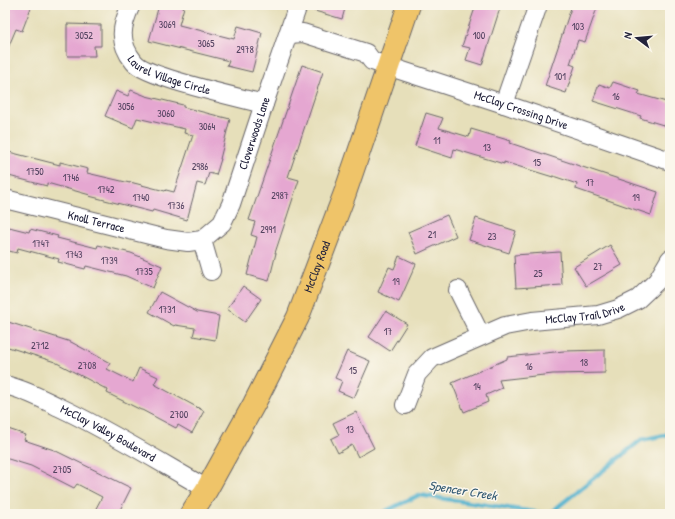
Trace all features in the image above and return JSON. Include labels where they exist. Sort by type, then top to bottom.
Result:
[{"type":"main road","name":"McClay Road","points":[[191,514],[207,489],[254,404],[298,317],[338,213],[380,64],[409,5]]},
{"type":"street","name":"Laurel Village Circle","points":[[131,5],[122,33],[126,48],[134,63],[152,73],[187,84],[264,104]]},
{"type":"street","name":"Cloverwoods Lane","points":[[195,241],[222,223],[231,204],[298,5]]},
{"type":"street","points":[[504,104],[538,5]]},
{"type":"street","name":"McClay Crossing Drive","points":[[289,34],[298,43],[312,48],[363,65],[380,64],[504,104],[670,162]]},
{"type":"street","name":"Knoll Terrace","points":[[5,199],[166,239],[195,241]]},
{"type":"street","points":[[195,241],[211,271]]},
{"type":"street","name":"McClay Trail Drive","points":[[405,405],[417,374],[432,358],[505,326],[532,321],[598,315],[618,309],[638,298],[657,281],[670,260]]},
{"type":"street","points":[[458,290],[481,336]]},
{"type":"street","name":"McClay Valley Boulevard","points":[[5,385],[13,386],[82,418],[207,489]]},
{"type":"building","points":[[5,5],[32,5],[22,31],[16,29],[5,55]]},
{"type":"building","points":[[159,5],[176,5],[184,7],[179,25],[234,39],[238,26],[262,33],[252,72],[227,66],[229,61],[149,41]]},
{"type":"building","points":[[308,5],[346,5],[342,19],[308,9]]},
{"type":"building","points":[[476,5],[501,5],[482,65],[466,60],[470,48],[462,46]]},
{"type":"building","points":[[572,5],[598,5],[585,42],[578,40],[570,64],[575,66],[566,93],[545,86]]},
{"type":"building","points":[[67,24],[101,25],[101,46],[94,46],[95,56],[67,56]]},
{"type":"building","points":[[302,65],[323,72],[288,177],[299,180],[275,253],[269,281],[247,275],[257,237],[251,235],[255,222],[249,220]]},
{"type":"building","points":[[613,82],[640,91],[638,94],[670,103],[670,127],[593,101],[599,84],[610,88]]},
{"type":"building","points":[[131,90],[146,96],[183,105],[183,107],[230,119],[216,175],[209,173],[205,185],[197,183],[187,220],[153,210],[152,212],[89,196],[90,195],[47,183],[47,186],[5,175],[5,151],[60,165],[60,162],[88,169],[87,173],[174,192],[193,135],[184,133],[185,129],[137,118],[133,128],[105,116],[116,91],[128,96]]},
{"type":"building","points":[[426,113],[443,118],[439,128],[469,137],[471,129],[511,141],[510,143],[658,192],[651,215],[576,189],[577,184],[553,176],[504,162],[504,164],[454,149],[452,158],[415,146]]},
{"type":"building","points":[[447,215],[456,236],[417,254],[408,232]]},
{"type":"building","points":[[476,218],[516,231],[509,253],[469,240]]},
{"type":"building","points":[[5,226],[29,232],[30,229],[58,236],[57,238],[97,248],[98,245],[131,253],[162,266],[153,288],[126,276],[86,266],[85,269],[58,262],[59,259],[18,248],[17,253],[5,250]]},
{"type":"building","points":[[610,245],[622,265],[586,286],[574,267]]},
{"type":"building","points":[[560,252],[562,285],[516,288],[514,255]]},
{"type":"building","points":[[399,256],[416,264],[399,302],[378,292],[389,267],[394,269]]},
{"type":"building","points":[[243,286],[261,299],[245,322],[227,309]]},
{"type":"building","points":[[160,292],[197,312],[219,316],[215,340],[193,336],[195,328],[174,326],[149,312]]},
{"type":"building","points":[[386,311],[407,324],[390,351],[369,337]]},
{"type":"building","points":[[5,321],[71,342],[110,363],[107,369],[133,382],[139,368],[158,377],[154,384],[204,411],[192,433],[178,425],[176,428],[107,393],[108,390],[55,362],[5,346]]},
{"type":"building","points":[[605,350],[605,373],[553,374],[499,380],[502,388],[486,395],[488,402],[464,412],[452,383],[507,359],[507,357],[564,351]]},
{"type":"building","points":[[347,351],[370,361],[354,398],[338,391],[342,381],[335,378]]},
{"type":"building","points":[[356,412],[374,448],[358,457],[352,445],[338,453],[331,439],[339,435],[333,423]]},
{"type":"building","points":[[5,428],[26,435],[24,440],[54,450],[131,488],[118,514],[93,514],[102,497],[77,484],[74,488],[31,466],[5,458]]},
{"type":"waterway","name":"Spencer Creek","points":[[549,514],[641,440],[670,434]]},
{"type":"waterway","name":"Spencer Creek","points":[[380,514],[419,495],[547,514]]}]
